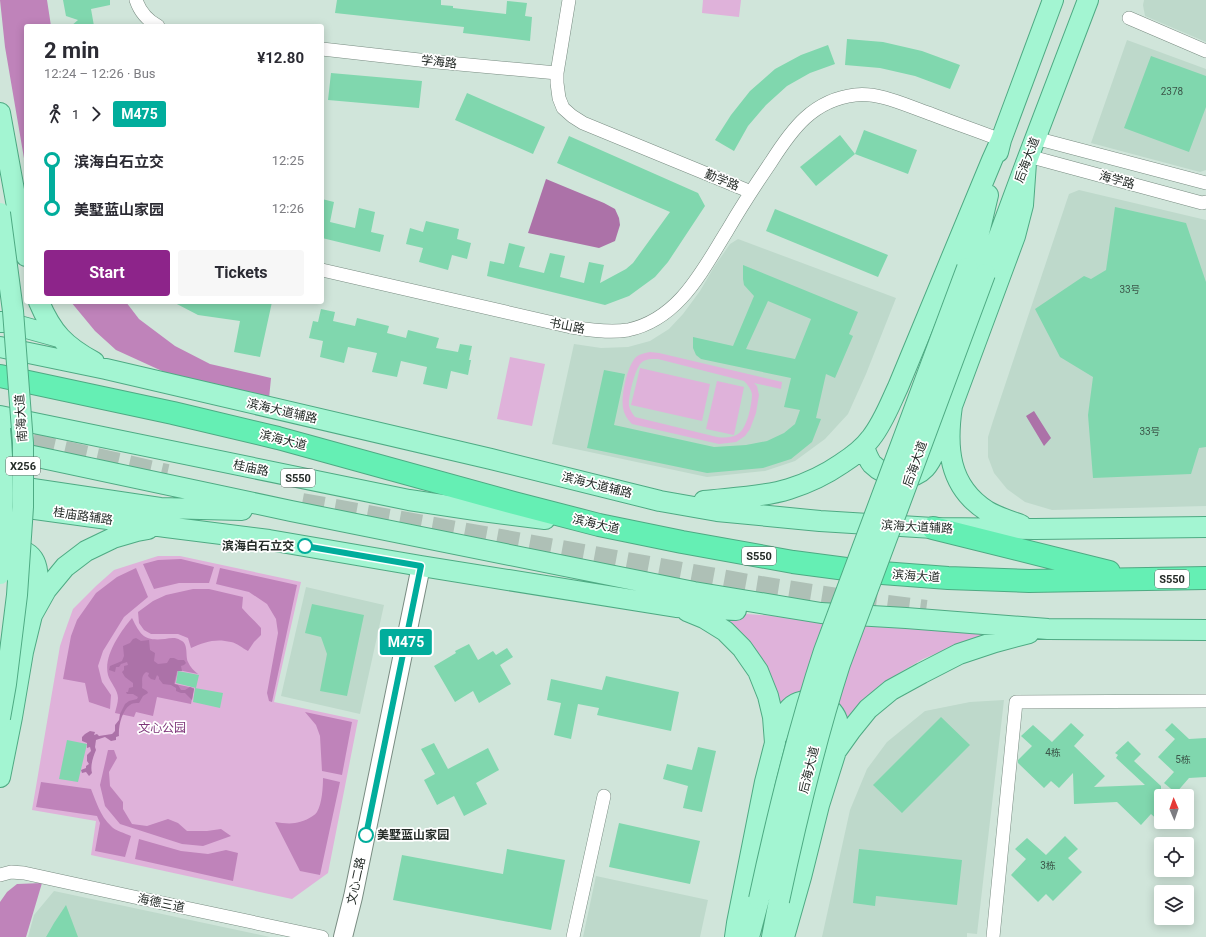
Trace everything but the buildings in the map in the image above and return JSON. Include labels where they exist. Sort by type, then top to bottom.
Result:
[{"type":"highway","name":"滨海大道","points":[[0,376],[173,413],[278,438],[599,525],[793,562],[869,572],[948,578],[1029,581],[1206,578]]},
{"type":"highway","points":[[933,528],[1138,579]]},
{"type":"main road","name":"后海大道","points":[[976,271],[979,233],[1002,140],[1053,0]]},
{"type":"main road","name":"后海大道","points":[[749,937],[769,900],[838,671],[976,271],[1027,160],[1088,0]]},
{"type":"main road","points":[[0,113],[24,245]]},
{"type":"main road","points":[[660,501],[704,502],[764,494],[788,489],[812,481],[832,470],[864,447],[881,423],[898,387],[992,160],[1002,140]]},
{"type":"main road","points":[[864,447],[866,455],[871,463],[885,473],[894,476],[902,477],[918,474],[928,464],[952,406],[1015,236],[1023,205],[1027,160]]},
{"type":"main road","name":"南海大道","points":[[0,213],[13,311],[23,443],[23,507],[17,595],[6,684],[0,718]]},
{"type":"main road","points":[[40,304],[45,317],[59,337],[79,354],[106,369]]},
{"type":"main road","points":[[0,322],[5,322],[59,337]]},
{"type":"main road","name":"滨海大道辅路","points":[[0,348],[106,369],[491,459],[660,501],[717,511],[820,521],[933,528],[1035,529],[1206,527]]},
{"type":"main road","points":[[952,406],[949,425],[950,453],[961,486],[972,499],[988,512],[1035,529]]},
{"type":"main road","name":"桂庙路","points":[[0,416],[410,500],[482,511],[599,525]]},
{"type":"main road","name":"南海大道","points":[[0,429],[3,499],[3,536],[0,574]]},
{"type":"main road","points":[[0,449],[290,511],[694,592],[821,613]]},
{"type":"main road","points":[[0,484],[160,508],[290,511]]},
{"type":"main road","name":"桂庙路辅路","points":[[0,504],[166,527]]},
{"type":"main road","points":[[160,508],[269,540]]},
{"type":"main road","points":[[32,615],[46,590],[65,567],[86,551],[113,538],[137,531],[166,527],[269,540],[676,607],[906,618],[1048,629],[1206,630]]},
{"type":"main road","points":[[0,551],[6,548],[15,548],[26,552],[34,558],[37,569],[37,586],[32,615],[23,652],[0,777]]},
{"type":"main road","points":[[676,607],[704,618],[725,631],[742,648],[758,671],[768,696],[773,717],[775,743]]},
{"type":"main road","points":[[836,751],[850,730],[868,709],[891,690],[959,654],[994,642],[1048,629]]},
{"type":"main road","points":[[736,937],[740,904],[765,782],[775,743],[784,716],[789,709],[794,704],[802,701],[812,701],[821,703],[830,710],[836,718],[838,733],[836,751],[819,805],[784,937]]},
{"type":"main road","name":"后海大道","points":[[769,900],[772,937]]},
{"type":"street","points":[[136,0],[142,13],[150,22],[154,24]]},
{"type":"street","name":"勤学路","points":[[569,0],[557,73],[560,98],[563,108],[583,123],[751,192],[785,140],[798,124],[816,108],[836,99],[856,95],[875,96],[897,102],[1002,140]]},
{"type":"street","points":[[1129,18],[1206,51]]},
{"type":"street","name":"学海路","points":[[324,49],[437,62],[557,73]]},
{"type":"street","name":"海学路","points":[[1035,138],[1206,183]]},
{"type":"street","name":"海学路","points":[[1027,160],[1202,203],[1206,202]]},
{"type":"street","name":"书山路","points":[[324,270],[571,327],[609,332],[628,330],[647,324],[661,316],[675,306],[687,293],[698,279],[751,192]]},
{"type":"street","name":"文心二路","points":[[343,937],[353,898],[421,566]]},
{"type":"street","points":[[993,937],[1016,702],[1206,701]]},
{"type":"street","points":[[573,937],[604,796]]},
{"type":"street","name":"海德三道","points":[[0,875],[11,872],[24,873],[322,937]]},
{"type":"shaded area","points":[[0,0],[47,0],[51,24],[24,24],[24,158],[5,47]]},
{"type":"shaded area","points":[[1144,0],[1206,0],[1206,42],[1145,16],[1143,5]]},
{"type":"shaded area","points":[[1127,40],[1206,69],[1206,170],[1200,172],[1091,143]]},
{"type":"shaded area","points":[[546,179],[615,209],[620,225],[615,241],[599,248],[528,233]]},
{"type":"shaded area","points":[[1079,190],[1206,220],[1206,506],[1052,510],[1025,502],[1007,489],[994,473],[988,457],[988,437],[1069,194]]},
{"type":"shaded area","points":[[738,239],[896,298],[866,374],[848,414],[825,439],[795,461],[765,471],[707,477],[552,444],[574,344],[601,348],[628,347],[650,341],[669,329],[683,314],[700,291],[730,244]]},
{"type":"shaded area","points":[[73,304],[128,304],[139,319],[175,346],[210,364],[271,378],[269,399],[173,376],[116,350],[95,331]]},
{"type":"shaded area","points":[[1034,411],[1051,438],[1044,446],[1026,416]]},
{"type":"shaded area","points":[[181,559],[214,567],[209,583],[179,583],[154,589],[143,564],[158,560]]},
{"type":"shaded area","points":[[136,568],[148,597],[124,617],[103,651],[98,666],[102,682],[111,695],[110,709],[89,702],[85,683],[63,679],[71,636],[77,620],[96,593],[117,577]]},
{"type":"shaded area","points":[[220,568],[297,585],[272,702],[269,701],[267,693],[278,633],[276,619],[267,604],[249,592],[216,584]]},
{"type":"shaded area","points":[[306,587],[384,605],[360,714],[281,696]]},
{"type":"shaded area","points":[[193,589],[209,589],[243,597],[242,608],[261,628],[261,635],[248,651],[237,644],[220,640],[205,642],[191,648],[188,638],[178,634],[151,634],[144,630],[139,623],[138,612],[153,601],[166,595]]},
{"type":"shaded area","points":[[132,618],[141,633],[148,638],[175,638],[185,644],[188,662],[192,669],[198,674],[178,670],[175,684],[194,688],[191,704],[157,697],[153,716],[136,712],[134,717],[115,713],[118,695],[108,675],[108,660],[110,652],[118,637]]},
{"type":"shaded area","points":[[136,638],[141,641],[149,640],[150,650],[155,653],[154,661],[158,664],[167,663],[170,658],[184,660],[186,663],[181,666],[182,671],[177,671],[174,684],[178,685],[181,690],[185,690],[190,687],[194,689],[192,700],[185,693],[176,691],[176,688],[171,685],[163,684],[157,675],[155,680],[151,679],[148,676],[149,673],[146,672],[142,677],[142,688],[148,693],[143,696],[139,703],[131,704],[127,707],[120,724],[119,736],[116,737],[116,740],[111,741],[105,737],[96,740],[96,750],[91,770],[92,773],[89,776],[86,772],[82,773],[81,770],[86,768],[89,764],[87,761],[87,755],[91,751],[90,747],[87,748],[87,743],[82,741],[82,737],[90,731],[95,732],[94,735],[97,734],[99,736],[112,734],[115,731],[115,725],[119,720],[125,704],[129,701],[137,699],[138,697],[133,694],[127,694],[126,692],[128,692],[129,688],[133,687],[133,683],[125,677],[122,672],[124,670],[124,666],[128,665],[127,662],[121,664],[119,667],[116,667],[115,672],[109,670],[110,666],[122,661],[124,656],[123,646]]},
{"type":"shaded area","points":[[1004,700],[977,934],[967,933],[967,937],[822,937],[850,810],[867,769],[887,742],[925,711],[970,702]]},
{"type":"shaded area","points":[[305,712],[352,722],[342,775],[322,771],[320,736],[316,725]]},
{"type":"shaded area","points":[[108,750],[114,750],[117,758],[109,772],[110,786],[123,802],[123,809],[132,824],[147,826],[168,819],[178,823],[187,831],[221,829],[231,836],[203,846],[182,844],[120,824],[105,806],[100,785]]},
{"type":"shaded area","points":[[323,778],[340,782],[320,875],[300,871],[275,822],[295,823],[313,816],[319,809]]},
{"type":"shaded area","points":[[41,782],[91,789],[107,822],[113,828],[131,836],[125,857],[95,851],[100,823],[97,816],[36,807]]},
{"type":"shaded area","points":[[139,839],[181,851],[208,854],[226,850],[238,853],[233,881],[135,859]]},
{"type":"shaded area","points":[[596,876],[708,900],[700,937],[583,937]]},
{"type":"shaded area","points":[[42,883],[26,937],[0,937],[0,902],[7,892],[17,884]]},
{"type":"shaded area","points":[[54,891],[270,937],[28,937],[34,915]]},
{"type":"green space","points":[[703,0],[741,0],[739,17],[702,13]]},
{"type":"green space","points":[[650,352],[782,382],[781,389],[754,383],[757,386],[759,395],[756,413],[750,429],[745,436],[736,442],[719,444],[632,424],[626,416],[623,408],[625,381],[630,367],[636,357]],"holes":[[[658,359],[744,381],[751,390],[752,398],[750,410],[741,431],[733,436],[719,437],[635,417],[630,409],[629,402],[632,383],[636,371],[643,361]]]},
{"type":"green space","points":[[510,357],[545,364],[532,426],[497,419]]},
{"type":"green space","points":[[640,368],[710,384],[702,421],[631,405]]},
{"type":"green space","points":[[717,381],[744,387],[734,435],[706,429]]},
{"type":"green space","name":"文心公园","points":[[158,556],[180,556],[301,582],[274,702],[358,720],[328,873],[292,899],[91,855],[96,821],[32,810],[60,646],[73,609],[114,570]]},
{"type":"green space","points":[[704,611],[1007,632],[947,649],[923,659],[899,673],[870,695],[844,723],[776,710]]},
{"type":"tunnel","points":[[0,437],[167,475]]},
{"type":"tunnel","points":[[302,504],[748,585],[926,611]]},
{"type":"bus line","name":"M475","points":[[305,546],[421,566],[366,835]]},
{"type":"place","name":"滨海白石立交","points":[[305,546]]},
{"type":"place","name":"美墅蓝山家园","points":[[366,835]]}]
